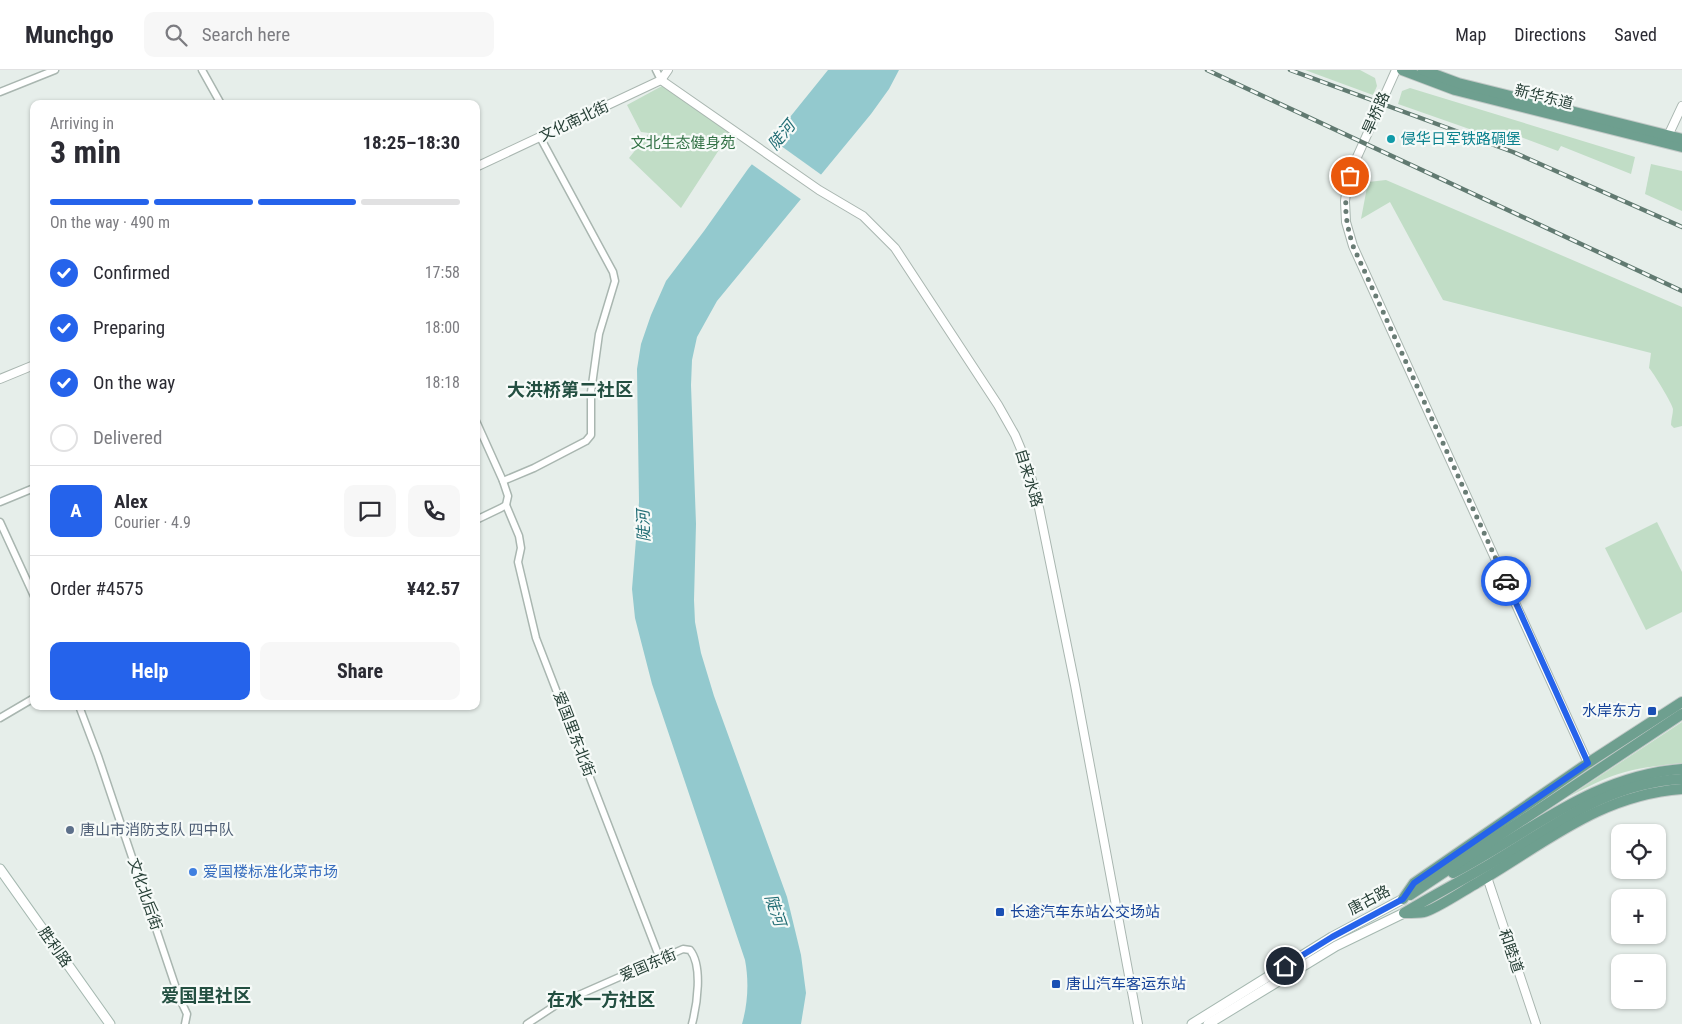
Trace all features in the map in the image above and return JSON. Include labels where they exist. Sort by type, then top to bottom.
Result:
[{"type":"main road","name":"新华东道","points":[[1402,70],[1455,90],[1667,139],[1682,139]]},
{"type":"main road","name":"新华东道","points":[[1423,70],[1458,83],[1667,139],[1682,147]]},
{"type":"main road","points":[[1403,899],[1414,883],[1588,763],[1682,702]]},
{"type":"main road","name":"唐古路","points":[[1208,1024],[1336,946],[1404,913],[1682,714]]},
{"type":"main road","points":[[1403,899],[1484,857],[1566,805],[1595,791],[1632,778],[1682,769]]},
{"type":"main road","name":"唐古路","points":[[1484,857],[1550,826],[1585,806],[1613,794],[1660,780],[1682,779]]},
{"type":"main road","points":[[1404,913],[1426,912],[1487,877],[1577,821],[1607,806],[1635,796],[1682,789]]},
{"type":"main road","name":"胜利路","points":[[0,869],[110,1024]]},
{"type":"main road","name":"唐古路","points":[[1192,1024],[1332,937],[1403,899]]},
{"type":"street","points":[[0,92],[53,70]]},
{"type":"street","points":[[202,70],[219,100]]},
{"type":"street","points":[[656,70],[660,80]]},
{"type":"street","name":"文化南北街","points":[[480,165],[660,80],[668,70]]},
{"type":"street","name":"旱桥路","points":[[1396,70],[1353,166],[1345,201],[1346,222],[1353,246],[1588,763]]},
{"type":"street","name":"自来水路","points":[[660,80],[819,190],[863,216],[895,248],[998,405],[1015,435],[1028,466],[1037,498],[1075,685],[1138,1024]]},
{"type":"street","points":[[1667,139],[1682,106]]},
{"type":"street","points":[[503,481],[534,468],[586,441],[591,435],[592,392],[599,334],[615,281],[613,272],[540,137]]},
{"type":"street","points":[[0,378],[30,367]]},
{"type":"street","points":[[480,430],[508,496],[506,504],[480,518]]},
{"type":"street","points":[[0,502],[30,490]]},
{"type":"street","name":"爱国里东北街","points":[[506,504],[519,536],[521,548],[518,562],[536,638],[660,959]]},
{"type":"street","points":[[0,522],[30,587]]},
{"type":"street","points":[[0,718],[30,700]]},
{"type":"street","name":"文化北后街","points":[[81,710],[187,1014],[185,1024]]},
{"type":"street","name":"和睦道","points":[[1487,877],[1536,1024]]},
{"type":"street","name":"爱国东街","points":[[527,1024],[556,1005],[660,959],[683,950],[690,950],[695,956],[698,984],[696,1011],[692,1024]]},
{"type":"green space","points":[[1305,70],[1360,70],[1375,78],[1377,86],[1373,95]]},
{"type":"green space","name":"文北生态健身苑","points":[[662,86],[730,133],[681,208],[629,158],[649,133],[641,132],[627,105]]},
{"type":"green space","points":[[1410,88],[1635,157],[1631,174],[1561,146],[1558,151],[1518,136],[1515,145],[1398,104],[1402,91]]},
{"type":"green space","points":[[1651,164],[1682,171],[1682,211],[1645,194]]},
{"type":"green space","points":[[1386,180],[1682,307],[1682,426],[1674,428],[1671,425],[1673,409],[1663,388],[1649,368],[1651,353],[1443,300],[1390,202],[1361,219],[1368,182]]},
{"type":"green space","points":[[1657,522],[1682,572],[1682,612],[1646,630],[1605,548]]},
{"type":"green space","points":[[1682,722],[1682,763],[1646,767],[1618,774],[1568,797]]},
{"type":"water","name":"陡河","points":[[828,70],[899,70],[889,89],[871,114],[717,301],[697,337],[692,360],[691,385],[696,524],[695,622],[701,653],[714,696],[787,897],[801,955],[806,993],[801,1024],[742,1024],[747,992],[745,960],[652,684],[635,618],[632,589],[639,502],[637,369],[641,344],[666,281],[748,169]]},
{"type":"pier","points":[[770,138],[823,176],[802,200],[750,163]]},
{"type":"railway","points":[[1207,70],[1682,291]]},
{"type":"railway","points":[[1290,70],[1513,152],[1682,227]]},
{"type":"way so far","points":[[1350,176],[1345,201],[1346,222],[1353,246],[1506,581]]},
{"type":"place","name":"侵华日军铁路碉堡","points":[[1391,139]]},
{"type":"place","name":"水岸东方","points":[[1652,711]]},
{"type":"place","name":"唐山市消防支队 四中队","points":[[70,830]]},
{"type":"place","name":"爱国楼标准化菜市场","points":[[193,872]]},
{"type":"place","name":"长途汽车东站公交场站","points":[[1000,912]]},
{"type":"place","name":"唐山汽车客运东站","points":[[1056,984]]},
{"type":"district","name":"大洪桥第二社区","points":[[570,390]]},
{"type":"district","name":"爱国里社区","points":[[206,996]]},
{"type":"district","name":"在水一方社区","points":[[601,1000]]},
{"type":"route","points":[[1285,966],[1332,937],[1403,899],[1414,883],[1588,763],[1506,581]]}]
